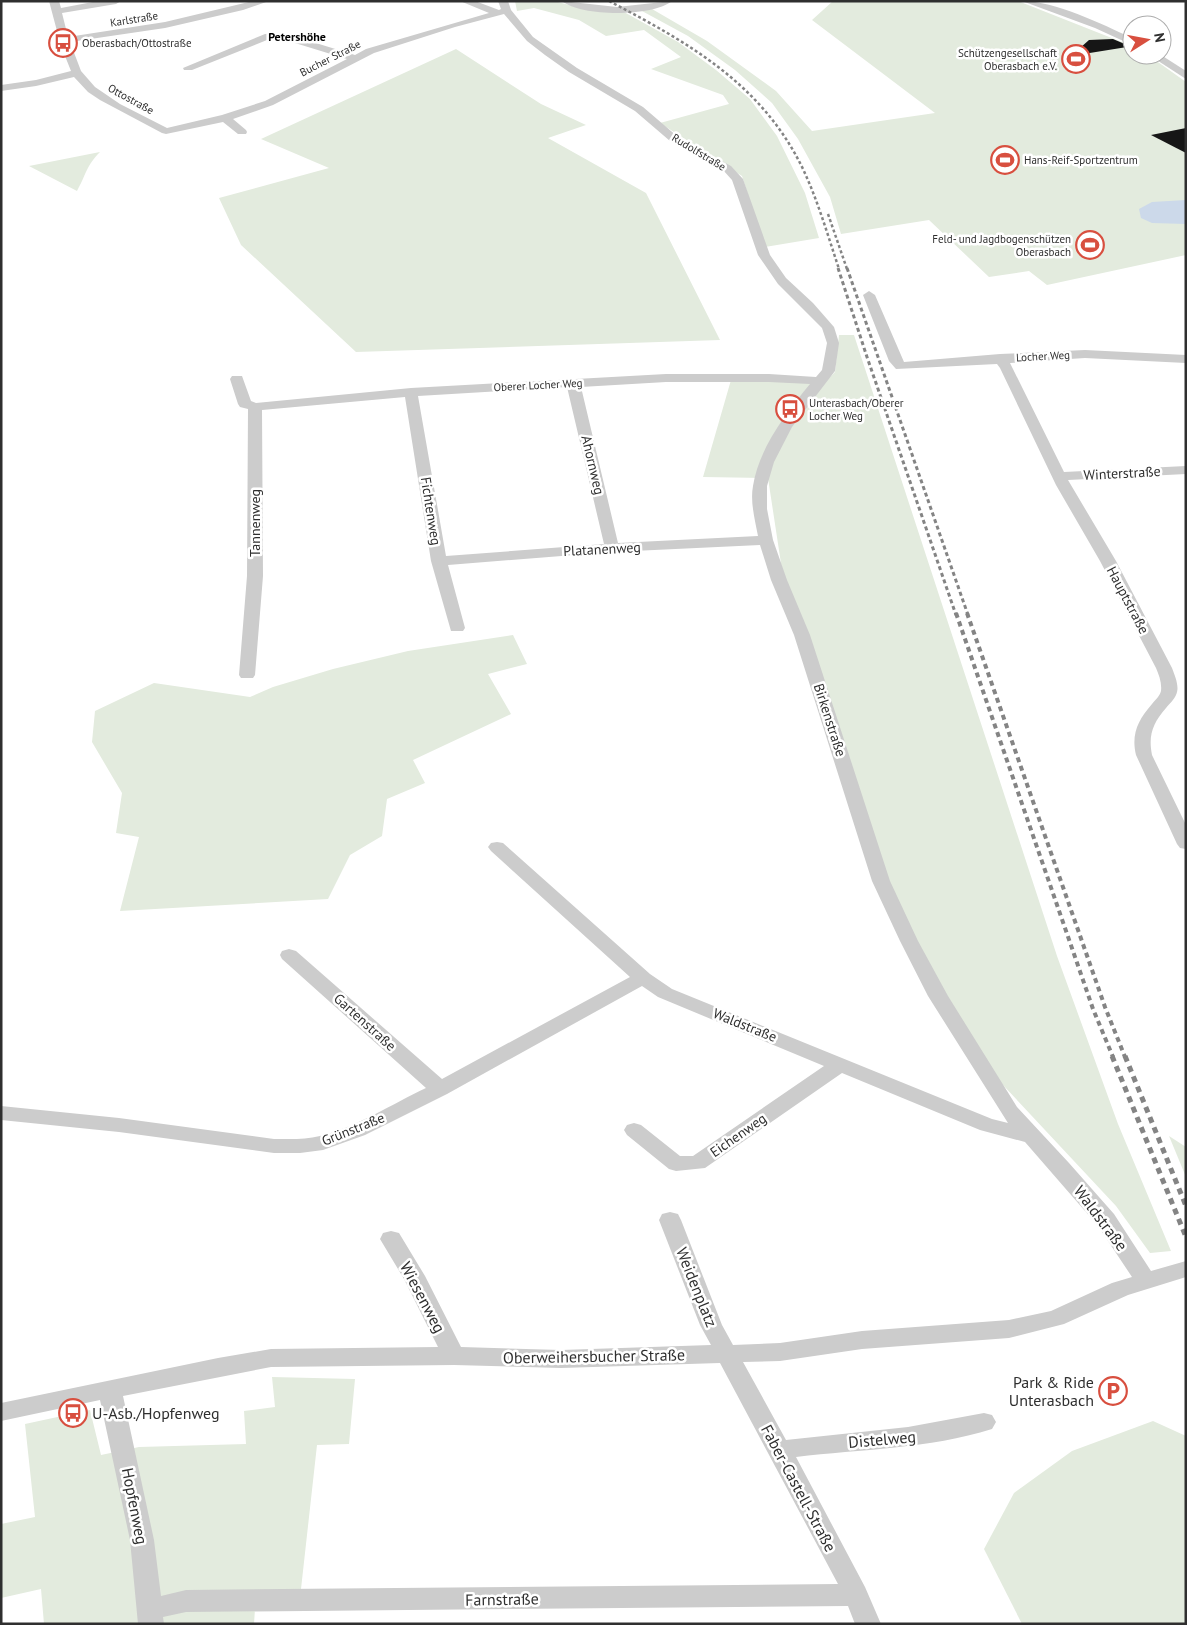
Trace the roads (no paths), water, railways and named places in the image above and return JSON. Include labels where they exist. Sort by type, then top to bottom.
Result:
[{"type":"street","points":[[56,6],[116,1]]},
{"type":"street","name":"Karlstraße","points":[[65,40],[123,34],[171,25],[264,1]]},
{"type":"street","points":[[465,1],[502,8]]},
{"type":"street","points":[[567,1],[598,9],[647,7],[668,1]]},
{"type":"street","points":[[1028,1],[1098,26],[1122,37]]},
{"type":"street","name":"Ottostraße","points":[[56,6],[65,40],[77,73],[101,97],[166,131]]},
{"type":"street","name":"Bucher Straße","points":[[166,131],[224,118],[269,103],[355,58],[502,8]]},
{"type":"street","name":"Rudolfstraße","points":[[502,8],[530,39],[549,53],[573,70],[639,109],[674,139],[727,168],[737,179],[764,255],[782,281],[828,327],[832,342],[828,371],[822,381]]},
{"type":"street","points":[[188,68],[265,37],[283,36],[355,58]]},
{"type":"street","points":[[1169,65],[1186,76]]},
{"type":"street","points":[[1,88],[36,83],[77,73]]},
{"type":"street","points":[[224,118],[242,132]]},
{"type":"street","name":"Locher Weg","points":[[869,295],[896,361],[901,366],[1000,358],[1104,354],[1186,359]]},
{"type":"street","name":"Hauptstraße","points":[[1000,358],[1007,368],[1059,476],[1108,561],[1164,668],[1169,682],[1169,694]]},
{"type":"street","name":"Oberer Locher Weg","points":[[255,407],[411,392],[573,383],[684,378],[769,378],[822,381]]},
{"type":"street","points":[[237,379],[245,404],[255,407]]},
{"type":"street","name":"Birkenstraße","points":[[822,381],[804,400],[785,427],[767,462],[760,486],[760,509],[766,540],[779,580],[802,635],[881,881],[908,941],[938,996],[976,1058]]},
{"type":"street","name":"Ahornweg","points":[[573,383],[612,548]]},
{"type":"street","name":"Fichtenweg","points":[[411,392],[439,561],[458,628]]},
{"type":"street","name":"Tannenweg","points":[[247,675],[255,576],[255,407]]},
{"type":"street","name":"Winterstraße","points":[[1059,476],[1186,470]]},
{"type":"street","name":"Platanenweg","points":[[439,561],[612,548],[766,540]]},
{"type":"street","points":[[1186,697],[1169,694],[1146,722],[1141,732],[1140,744],[1186,844]]},
{"type":"street","name":"Waldstraße","points":[[496,847],[643,978],[665,993],[987,1125],[1033,1136]]},
{"type":"street","name":"Gartenstraße","points":[[289,955],[440,1090]]},
{"type":"street","name":"Grünstraße","points":[[1,1113],[119,1125],[274,1146],[300,1146],[324,1143],[358,1130],[440,1090],[643,978]]},
{"type":"street","name":"Waldstraße","points":[[976,1058],[1010,1112],[1106,1220],[1146,1280]]},
{"type":"street","name":"Eichenweg","points":[[634,1130],[676,1164],[688,1165],[698,1163],[840,1064]]},
{"type":"street","name":"Weidenplatz","points":[[670,1220],[711,1325],[727,1354]]},
{"type":"street","name":"Wiesenweg","points":[[391,1239],[414,1276],[454,1356]]},
{"type":"street","name":"Oberweihersbucher Straße","points":[[1,1412],[110,1391],[218,1367],[271,1358],[454,1356],[561,1359],[780,1352],[862,1340],[1009,1329],[1056,1318],[1120,1289],[1183,1269]]},
{"type":"street","name":"Faber-Castell-Straße","points":[[727,1354],[856,1595],[868,1624]]},
{"type":"street","name":"Hopfenweg","points":[[110,1391],[142,1540],[150,1616]]},
{"type":"street","name":"Distelweg","points":[[780,1450],[819,1444],[922,1436],[949,1432],[984,1422]]},
{"type":"street","name":"Farnstraße","points":[[150,1616],[186,1602],[856,1595]]},
{"type":"water","points":[[1186,200],[1186,224],[1152,223],[1141,218],[1139,209],[1152,202]]},
{"type":"railway","points":[[609,1],[695,50],[721,69],[767,113],[786,139],[803,169],[818,206],[839,269]]},
{"type":"railway","points":[[828,214],[847,269]]},
{"type":"railway","points":[[838,268],[956,615]]},
{"type":"railway","points":[[847,268],[968,615]]},
{"type":"railway","points":[[956,613],[1093,1009],[1113,1057]]},
{"type":"railway","points":[[967,613],[1105,1007],[1125,1057]]},
{"type":"railway","points":[[1112,1056],[1186,1237]]},
{"type":"railway","points":[[1125,1056],[1186,1206]]},
{"type":"place","name":"Oberasbach/Ottostraße","points":[[63,43]]},
{"type":"place","name":"Schützengesellschaft Oberasbach e.V.","points":[[1076,59]]},
{"type":"place","name":"Hans-Reif-Sportzentrum","points":[[1005,160]]},
{"type":"place","name":"Feld- und Jagdbogenschützen Oberasbach","points":[[1090,245]]},
{"type":"place","name":"Unterasbach/Oberer Locher Weg","points":[[790,409]]},
{"type":"place","name":"Park & Ride Unterasbach","points":[[1113,1391]]},
{"type":"place","name":"U-Asb./Hopfenweg","points":[[73,1413]]},
{"type":"district","name":"Petershöhe","points":[[297,36]]}]
